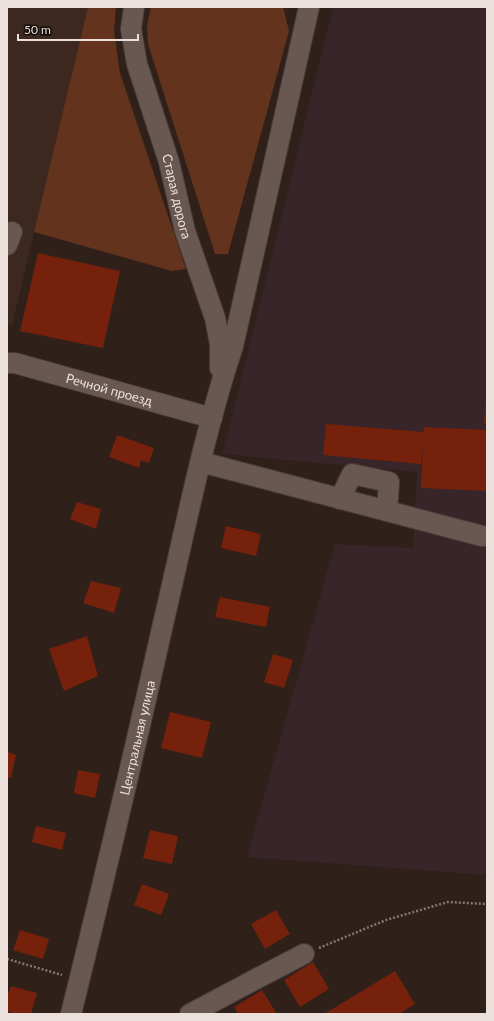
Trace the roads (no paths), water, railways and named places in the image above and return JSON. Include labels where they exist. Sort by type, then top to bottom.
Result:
[{"type":"street","name":"Старая дорога","points":[[134,7],[131,29],[137,64],[168,162],[185,231],[215,318],[220,344],[220,386]]},
{"type":"street","name":"Старая дорога","points":[[296,7],[301,42]]},
{"type":"street","name":"Старая дорога","points":[[201,462],[220,386],[233,346],[309,7]]},
{"type":"street","name":"Речной проезд","points":[[7,363],[15,363],[212,418]]},
{"type":"street","points":[[201,462],[482,536]]},
{"type":"street","name":"Центральная улица","points":[[71,1014],[118,823],[201,462]]},
{"type":"street","points":[[340,499],[352,474],[388,482],[387,511]]},
{"type":"street","points":[[190,1014],[304,954]]}]
